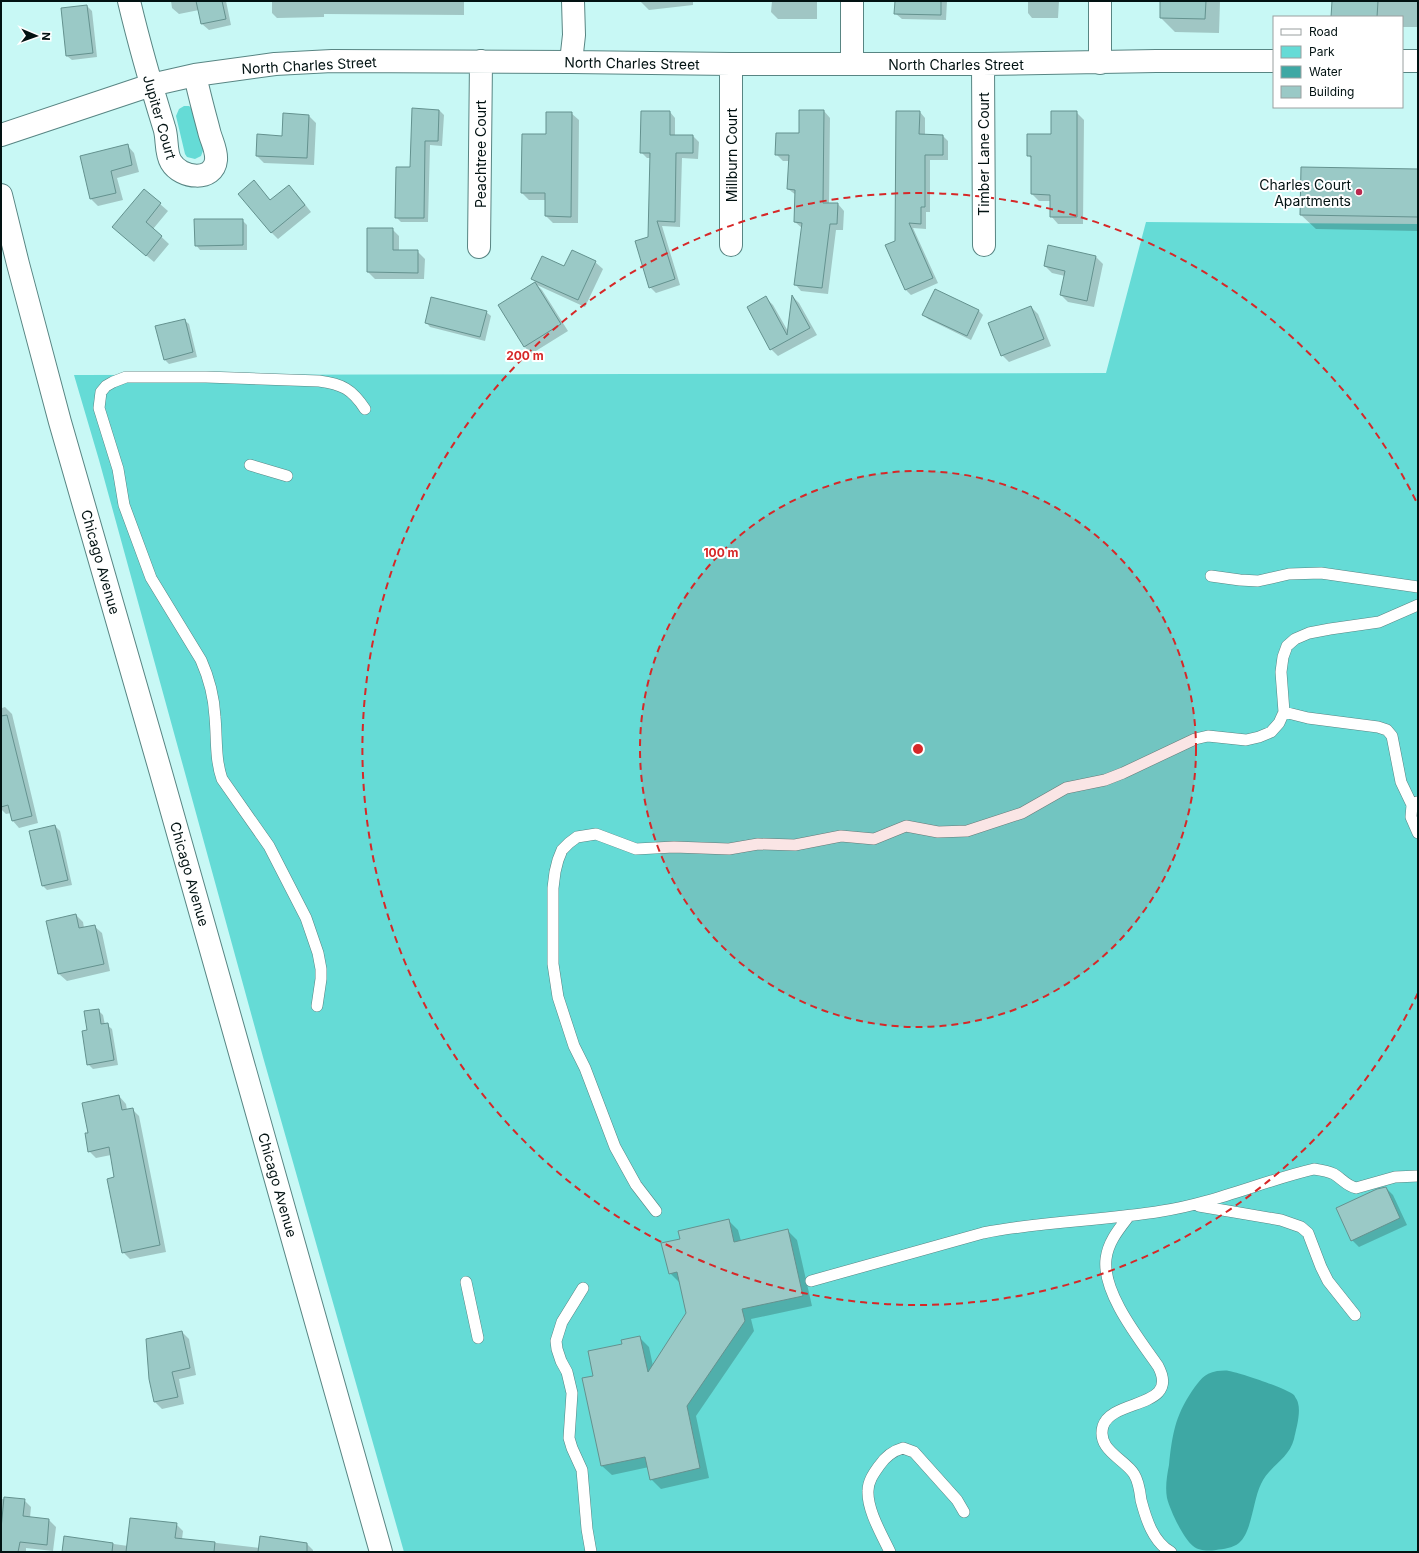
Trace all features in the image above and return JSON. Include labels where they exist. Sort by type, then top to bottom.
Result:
[{"type":"street","name":"Jupiter Court","points":[[129,1],[151,85],[164,127],[171,162],[178,170],[189,176],[199,176],[210,172],[216,161],[215,148],[195,75]]},
{"type":"street","points":[[571,62],[574,35],[573,1]]},
{"type":"street","points":[[852,1],[852,64]]},
{"type":"street","points":[[1100,1],[1100,63]]},
{"type":"street","name":"North Charles Street","points":[[1,135],[151,85],[195,75],[275,64],[332,61],[731,64],[983,64],[1156,61],[1273,61]]},
{"type":"street","name":"Peachtree Court","points":[[480,247],[481,61]]},
{"type":"street","points":[[1403,61],[1418,61]]},
{"type":"street","name":"Millburn Court","points":[[731,64],[731,245]]},
{"type":"street","name":"Timber Lane Court","points":[[983,64],[984,245]]},
{"type":"street","name":"Chicago Avenue","points":[[1,195],[62,430],[163,780],[381,1552]]},
{"type":"lane","points":[[317,1006],[321,969],[312,935],[303,912],[269,846],[222,779],[218,768],[216,753],[215,716],[205,669],[151,578],[124,505],[118,469],[99,408],[99,400],[101,392],[106,386],[126,377],[214,377],[333,382],[353,393],[365,409]]},
{"type":"lane","points":[[250,465],[287,476]]},
{"type":"lane","points":[[1211,576],[1258,581],[1289,574],[1321,573],[1418,587]]},
{"type":"lane","points":[[656,1211],[636,1185],[615,1147],[587,1074],[574,1046],[558,997],[553,964],[553,888],[558,860],[562,850],[569,843],[577,837],[596,834],[636,849],[674,847],[729,849],[758,844],[795,845],[841,836],[874,839],[906,826],[938,832],[967,831],[1022,813],[1066,788],[1105,780],[1123,773],[1195,739],[1208,736],[1246,740],[1271,732],[1279,723],[1284,712],[1281,672],[1283,657],[1287,646],[1295,639],[1309,633],[1379,622],[1418,605]]},
{"type":"lane","points":[[1284,712],[1308,718],[1378,727],[1387,730],[1392,736],[1401,782],[1415,803],[1411,818],[1418,833]]},
{"type":"lane","points":[[812,1281],[935,1245],[1003,1229],[1129,1216],[1208,1202],[1314,1169],[1324,1170],[1334,1174],[1351,1187],[1356,1188],[1395,1177],[1418,1176]]},
{"type":"lane","points":[[1192,1205],[1281,1220],[1301,1226],[1308,1233],[1328,1281],[1355,1315]]},
{"type":"lane","points":[[1129,1216],[1118,1229],[1113,1238],[1108,1250],[1106,1269],[1115,1297],[1123,1314],[1163,1374],[1164,1381],[1156,1395],[1114,1413],[1108,1418],[1104,1426],[1103,1433],[1108,1450],[1135,1475],[1146,1518],[1158,1540],[1171,1552]]},
{"type":"lane","points":[[466,1282],[478,1338]]},
{"type":"lane","points":[[583,1288],[562,1322],[556,1341],[557,1349],[567,1372],[572,1393],[569,1438],[582,1470],[587,1529],[591,1552]]},
{"type":"lane","points":[[890,1552],[874,1517],[870,1505],[868,1490],[869,1483],[874,1473],[890,1453],[903,1448],[914,1452],[957,1500],[964,1512]]},
{"type":"green space","points":[[184,106],[189,106],[195,111],[204,148],[201,156],[195,159],[187,157],[185,154],[176,116],[179,109]]},
{"type":"green space","points":[[1146,222],[1418,224],[1418,1552],[404,1552],[263,1057],[99,460],[74,375],[1106,373]]},
{"type":"water","points":[[1217,1371],[1228,1371],[1243,1375],[1289,1392],[1294,1395],[1298,1402],[1299,1416],[1294,1439],[1288,1452],[1269,1472],[1261,1484],[1250,1524],[1243,1538],[1237,1545],[1225,1549],[1201,1550],[1195,1548],[1189,1542],[1177,1524],[1167,1498],[1166,1486],[1173,1435],[1178,1418],[1186,1400],[1200,1381],[1208,1374]]},
{"type":"building","points":[[196,1],[222,1],[226,19],[201,24]]},
{"type":"building","points":[[895,1],[941,1],[941,15],[894,14]]},
{"type":"building","points":[[1160,1],[1206,1],[1205,19],[1160,18]]},
{"type":"building","points":[[1332,1],[1378,1],[1377,16],[1331,16]]},
{"type":"building","points":[[87,5],[93,53],[66,56],[61,8]]},
{"type":"building","points":[[412,108],[439,110],[438,141],[425,141],[424,218],[395,218],[396,167],[410,167]]},
{"type":"building","points":[[799,110],[824,110],[823,203],[838,203],[837,224],[830,224],[822,288],[794,285],[802,223],[794,222],[795,190],[787,189],[789,155],[775,155],[776,133],[799,133]]},
{"type":"building","points":[[641,111],[670,111],[670,135],[693,135],[693,153],[676,153],[675,222],[657,221],[675,279],[649,288],[635,241],[648,237],[650,153],[640,153]]},
{"type":"building","points":[[896,111],[920,111],[919,134],[943,135],[943,155],[925,155],[925,207],[921,207],[921,224],[909,223],[933,278],[905,290],[885,245],[895,241]]},
{"type":"building","points":[[1051,111],[1077,111],[1077,217],[1050,217],[1050,195],[1031,194],[1031,156],[1027,156],[1027,134],[1051,134]]},
{"type":"building","points":[[546,112],[572,112],[571,217],[545,216],[545,193],[521,193],[522,134],[546,134]]},
{"type":"building","points":[[283,113],[309,115],[307,158],[256,156],[257,134],[282,136]]},
{"type":"building","points":[[128,144],[132,165],[111,171],[116,193],[90,199],[80,156]]},
{"type":"building","name":"Charles Court Apartments","points":[[1301,167],[1418,169],[1418,217],[1300,215]]},
{"type":"building","points":[[254,180],[270,200],[289,185],[305,205],[271,233],[238,194]]},
{"type":"building","points":[[144,189],[161,203],[146,222],[162,236],[146,256],[112,227]]},
{"type":"building","points":[[194,219],[243,219],[243,245],[195,246]]},
{"type":"building","points":[[367,228],[393,228],[393,250],[418,250],[418,273],[367,272]]},
{"type":"building","points":[[1048,245],[1096,256],[1087,301],[1060,295],[1065,271],[1044,266]]},
{"type":"building","points":[[572,250],[596,261],[578,300],[531,279],[542,256],[564,266]]},
{"type":"building","points":[[535,282],[561,324],[524,347],[498,305]]},
{"type":"building","points":[[935,289],[979,310],[967,336],[922,315]]},
{"type":"building","points":[[792,295],[810,328],[770,350],[747,307],[766,296],[787,335]]},
{"type":"building","points":[[431,297],[487,311],[480,337],[425,323]]},
{"type":"building","points":[[1031,306],[1044,339],[1001,356],[988,323]]},
{"type":"building","points":[[185,319],[193,352],[164,360],[155,326]]},
{"type":"building","points":[[7,715],[32,816],[12,821],[8,805],[1,807],[1,716]]},
{"type":"building","points":[[55,825],[68,880],[42,886],[29,831]]},
{"type":"building","points":[[76,914],[79,928],[95,925],[104,964],[58,974],[46,921]]},
{"type":"building","points":[[99,1009],[101,1024],[108,1023],[114,1060],[87,1065],[82,1031],[87,1030],[84,1011]]},
{"type":"building","points":[[119,1095],[122,1110],[133,1108],[160,1245],[122,1253],[107,1179],[114,1177],[109,1147],[88,1152],[85,1133],[88,1133],[82,1103]]},
{"type":"building","points":[[1386,1187],[1400,1218],[1351,1241],[1336,1208],[1377,1189]]},
{"type":"building","points":[[729,1219],[734,1242],[788,1229],[803,1296],[742,1309],[745,1321],[687,1406],[700,1468],[650,1480],[645,1457],[601,1466],[582,1378],[593,1376],[588,1351],[622,1344],[621,1340],[640,1336],[648,1372],[686,1313],[677,1272],[669,1274],[661,1243],[680,1239],[678,1231]]},
{"type":"building","points":[[182,1331],[190,1368],[172,1372],[178,1397],[154,1402],[149,1379],[146,1339]]},
{"type":"building","points":[[4,1497],[25,1499],[23,1516],[49,1519],[47,1545],[20,1542],[18,1552],[1,1552],[1,1529]]},
{"type":"building","points":[[130,1518],[177,1523],[175,1538],[215,1542],[214,1552],[126,1552]]},
{"type":"building","points":[[64,1536],[113,1543],[112,1552],[62,1552]]},
{"type":"building","points":[[260,1536],[307,1543],[307,1552],[258,1552]]},
{"type":"place","name":"Charles Court Apartments","points":[[1359,192]]}]
